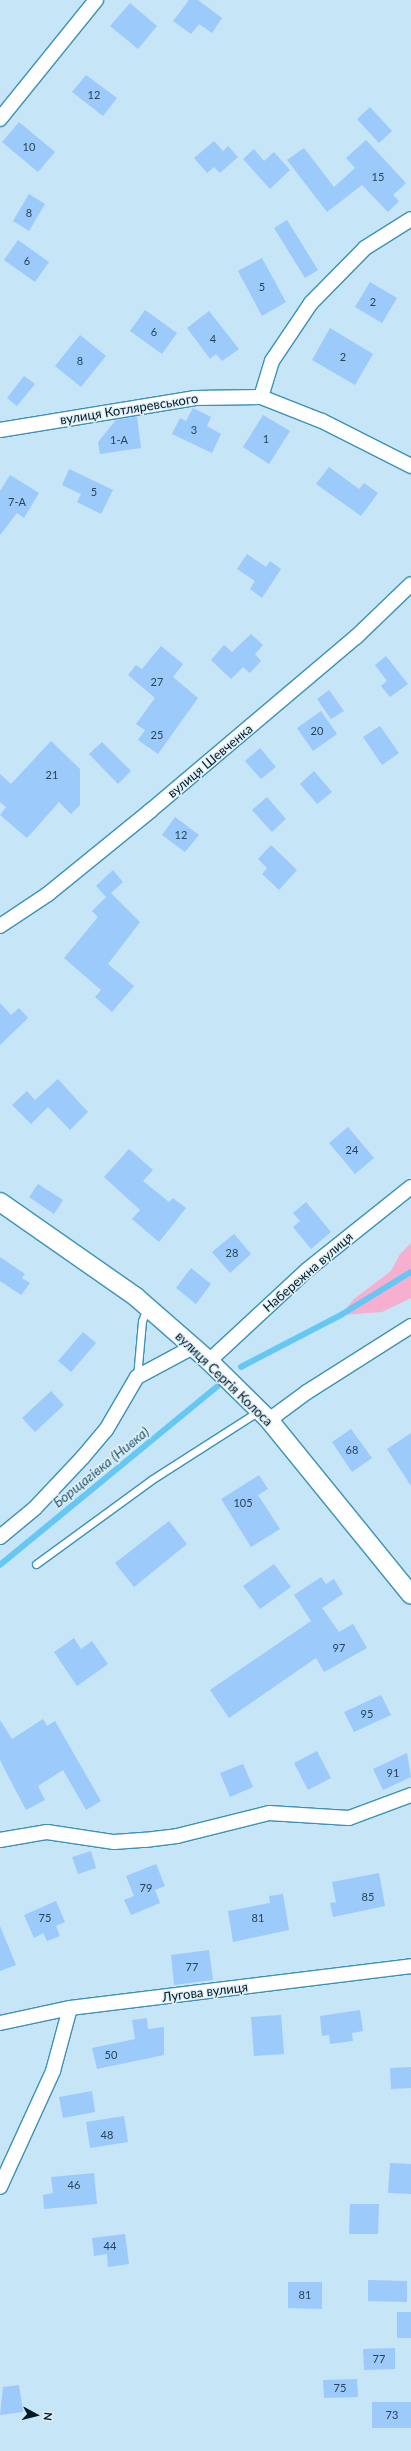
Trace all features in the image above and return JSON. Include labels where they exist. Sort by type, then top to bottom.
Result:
[{"type":"street","points":[[0,118],[96,0]]},
{"type":"street","points":[[261,397],[272,361],[311,303],[365,248],[411,219]]},
{"type":"street","name":"вулиця Котляревського","points":[[0,430],[195,398],[261,397],[322,421],[411,466]]},
{"type":"street","name":"вулиця Шевченка","points":[[0,926],[48,894],[150,811],[356,637],[411,584]]},
{"type":"street","name":"Набережна вулиця","points":[[209,1361],[307,1270],[411,1188]]},
{"type":"street","name":"вулиця Сергія Колоса","points":[[0,1202],[67,1247],[147,1308],[209,1361],[264,1416],[411,1594]]},
{"type":"street","points":[[264,1416],[307,1392],[411,1326]]},
{"type":"street","points":[[0,1537],[35,1508],[88,1452],[106,1430],[137,1377],[194,1347]]},
{"type":"street","points":[[0,1840],[47,1832],[114,1842],[145,1840],[177,1836],[269,1813],[350,1818],[411,1795]]},
{"type":"street","name":"Лугова вулиця","points":[[0,2023],[70,2008],[411,1966]]},
{"type":"street","points":[[0,2187],[52,2071],[70,2008]]},
{"type":"lane","points":[[137,1377],[142,1321],[147,1308]]},
{"type":"lane","points":[[36,1564],[151,1480],[264,1416]]},
{"type":"shaded area","points":[[411,1243],[411,1298],[382,1312],[341,1315],[354,1299],[391,1271],[400,1254]]},
{"type":"building","points":[[189,0],[198,0],[222,18],[212,33],[199,24],[191,34],[173,21]]},
{"type":"building","points":[[130,3],[157,26],[138,49],[110,26]]},
{"type":"building","points":[[86,75],[117,98],[103,116],[72,92]]},
{"type":"building","points":[[370,107],[392,131],[379,143],[357,119]]},
{"type":"building","points":[[19,122],[55,152],[38,172],[2,142]]},
{"type":"building","points":[[366,140],[406,183],[393,195],[399,201],[388,212],[362,185],[327,212],[287,160],[304,148],[334,187],[355,168],[346,158]]},
{"type":"building","points":[[214,141],[223,151],[228,146],[238,157],[220,173],[214,167],[207,173],[194,158]]},
{"type":"building","points":[[254,149],[264,161],[274,152],[290,170],[270,189],[243,159]]},
{"type":"building","points":[[29,194],[45,204],[29,231],[13,221]]},
{"type":"building","points":[[287,220],[318,270],[305,278],[274,228]]},
{"type":"building","points":[[18,240],[49,262],[35,282],[4,260]]},
{"type":"building","points":[[262,258],[286,302],[262,316],[238,271]]},
{"type":"building","points":[[370,282],[397,298],[382,323],[355,307]]},
{"type":"building","points":[[145,310],[177,333],[162,354],[130,331]]},
{"type":"building","points":[[209,311],[239,349],[222,361],[216,354],[210,359],[187,328]]},
{"type":"building","points":[[330,328],[373,354],[355,385],[312,360]]},
{"type":"building","points":[[80,335],[106,356],[81,387],[55,366]]},
{"type":"building","points":[[24,376],[35,384],[17,406],[7,398]]},
{"type":"building","points":[[193,408],[211,417],[207,426],[221,434],[212,453],[172,434],[180,418],[186,421]]},
{"type":"building","points":[[263,415],[290,431],[269,464],[243,447]]},
{"type":"building","points":[[137,416],[141,448],[100,454],[98,442],[116,420]]},
{"type":"building","points":[[329,467],[359,489],[364,483],[378,493],[361,516],[316,484]]},
{"type":"building","points":[[69,469],[113,490],[101,514],[77,502],[81,494],[62,485]]},
{"type":"building","points":[[10,475],[39,493],[24,518],[17,513],[0,535],[0,491]]},
{"type":"building","points":[[247,554],[266,567],[270,561],[281,569],[262,598],[250,589],[255,581],[237,569]]},
{"type":"building","points":[[251,634],[263,645],[255,654],[261,661],[250,673],[243,667],[231,679],[211,660],[224,645],[232,652]]},
{"type":"building","points":[[161,646],[183,664],[173,677],[198,698],[158,754],[138,740],[145,730],[136,724],[155,698],[128,675],[136,665],[142,669]]},
{"type":"building","points":[[386,656],[408,684],[390,697],[381,686],[387,681],[375,665]]},
{"type":"building","points":[[329,690],[344,711],[331,719],[317,699]]},
{"type":"building","points":[[321,711],[337,734],[313,751],[297,728]]},
{"type":"building","points":[[380,726],[399,753],[382,765],[363,737]]},
{"type":"building","points":[[51,741],[80,769],[80,805],[71,814],[59,802],[27,838],[0,815],[6,807],[0,802],[0,774],[11,784]]},
{"type":"building","points":[[102,742],[131,771],[118,784],[89,754]]},
{"type":"building","points":[[260,748],[276,767],[261,779],[245,761]]},
{"type":"building","points":[[314,771],[332,792],[317,804],[300,784]]},
{"type":"building","points":[[267,797],[286,819],[272,832],[252,810]]},
{"type":"building","points":[[175,817],[199,835],[185,852],[162,835]]},
{"type":"building","points":[[271,845],[297,870],[279,890],[262,874],[267,868],[258,859]]},
{"type":"building","points":[[113,870],[123,882],[111,893],[140,922],[108,964],[134,986],[112,1012],[95,997],[101,990],[64,958],[98,917],[92,911],[106,897],[96,886]]},
{"type":"building","points":[[0,1003],[11,1015],[19,1008],[28,1018],[0,1045]]},
{"type":"building","points":[[58,1079],[88,1112],[70,1130],[48,1107],[31,1124],[12,1105],[27,1091],[35,1100]]},
{"type":"building","points":[[348,1127],[374,1158],[355,1174],[329,1143]]},
{"type":"building","points":[[129,1149],[153,1170],[143,1181],[169,1202],[173,1198],[186,1208],[159,1242],[132,1219],[140,1210],[104,1177]]},
{"type":"building","points":[[38,1184],[63,1200],[54,1214],[29,1197]]},
{"type":"building","points":[[306,1202],[331,1232],[311,1249],[293,1227],[300,1221],[293,1213]]},
{"type":"building","points":[[234,1234],[251,1254],[230,1273],[212,1252]]},
{"type":"building","points":[[0,1257],[25,1274],[22,1278],[30,1283],[21,1295],[0,1281]]},
{"type":"building","points":[[191,1268],[211,1284],[196,1304],[176,1288]]},
{"type":"building","points":[[83,1332],[96,1343],[71,1372],[58,1361]]},
{"type":"building","points":[[51,1391],[64,1405],[35,1432],[22,1418]]},
{"type":"building","points":[[351,1429],[372,1458],[352,1472],[332,1442]]},
{"type":"building","points":[[411,1433],[411,1486],[387,1449]]},
{"type":"building","points":[[259,1475],[268,1489],[258,1495],[280,1529],[251,1547],[221,1499]]},
{"type":"building","points":[[169,1521],[187,1544],[134,1587],[115,1563]]},
{"type":"building","points":[[274,1564],[291,1587],[260,1609],[243,1586]]},
{"type":"building","points":[[321,1577],[326,1584],[334,1579],[343,1594],[322,1608],[339,1632],[353,1624],[367,1648],[324,1672],[316,1658],[229,1718],[210,1690],[311,1621],[294,1595]]},
{"type":"building","points":[[74,1638],[81,1649],[92,1641],[108,1664],[77,1686],[54,1652]]},
{"type":"building","points":[[381,1695],[391,1715],[354,1732],[344,1712]]},
{"type":"building","points":[[43,1719],[47,1726],[55,1721],[101,1801],[86,1810],[63,1770],[38,1786],[45,1800],[26,1810],[0,1760],[0,1720],[12,1739]]},
{"type":"building","points":[[317,1751],[331,1778],[308,1790],[294,1763]]},
{"type":"building","points":[[407,1753],[411,1777],[383,1790],[373,1769]]},
{"type":"building","points":[[243,1764],[253,1787],[230,1797],[220,1773]]},
{"type":"building","points":[[91,1851],[96,1868],[78,1874],[72,1857]]},
{"type":"building","points":[[156,1864],[165,1886],[155,1890],[160,1903],[131,1915],[124,1900],[134,1896],[126,1876]]},
{"type":"building","points":[[379,1873],[385,1906],[333,1917],[330,1903],[336,1902],[332,1882]]},
{"type":"building","points":[[283,1894],[289,1930],[233,1942],[228,1911],[270,1903],[269,1896]]},
{"type":"building","points":[[56,1901],[65,1922],[56,1926],[60,1936],[47,1941],[43,1933],[34,1938],[24,1915]]},
{"type":"building","points":[[0,1926],[16,1965],[0,1971]]},
{"type":"building","points":[[209,1950],[213,1980],[174,1985],[171,1955]]},
{"type":"building","points":[[360,2010],[363,2031],[352,2033],[353,2041],[330,2044],[329,2035],[322,2036],[320,2016]]},
{"type":"building","points":[[281,2015],[284,2054],[254,2056],[251,2017]]},
{"type":"building","points":[[147,2018],[148,2029],[164,2027],[164,2055],[97,2069],[92,2048],[135,2039],[132,2020]]},
{"type":"building","points":[[411,2067],[411,2088],[391,2089],[390,2068]]},
{"type":"building","points":[[92,2091],[95,2112],[63,2118],[59,2097]]},
{"type":"building","points":[[124,2116],[128,2142],[90,2148],[86,2122]]},
{"type":"building","points":[[390,2163],[411,2164],[411,2194],[388,2193]]},
{"type":"building","points":[[94,2173],[97,2204],[44,2209],[43,2195],[53,2193],[51,2177]]},
{"type":"building","points":[[350,2204],[379,2204],[378,2234],[349,2234]]},
{"type":"building","points":[[125,2234],[129,2264],[108,2267],[107,2254],[94,2256],[92,2238]]},
{"type":"building","points":[[368,2280],[407,2281],[407,2302],[368,2301]]},
{"type":"building","points":[[288,2282],[322,2282],[322,2309],[288,2308]]},
{"type":"building","points":[[397,2312],[411,2312],[411,2338],[397,2338]]},
{"type":"building","points":[[395,2348],[395,2369],[364,2370],[363,2349]]},
{"type":"building","points":[[357,2379],[358,2397],[324,2398],[323,2380]]},
{"type":"building","points":[[19,2385],[23,2412],[0,2415],[3,2387]]},
{"type":"building","points":[[372,2402],[411,2402],[411,2428],[372,2428]]},
{"type":"waterway","name":"Борщагівка (Нивка)","points":[[241,1367],[341,1315],[411,1272]]},
{"type":"waterway","name":"Борщагівка (Нивка)","points":[[0,1565],[217,1387]]}]
